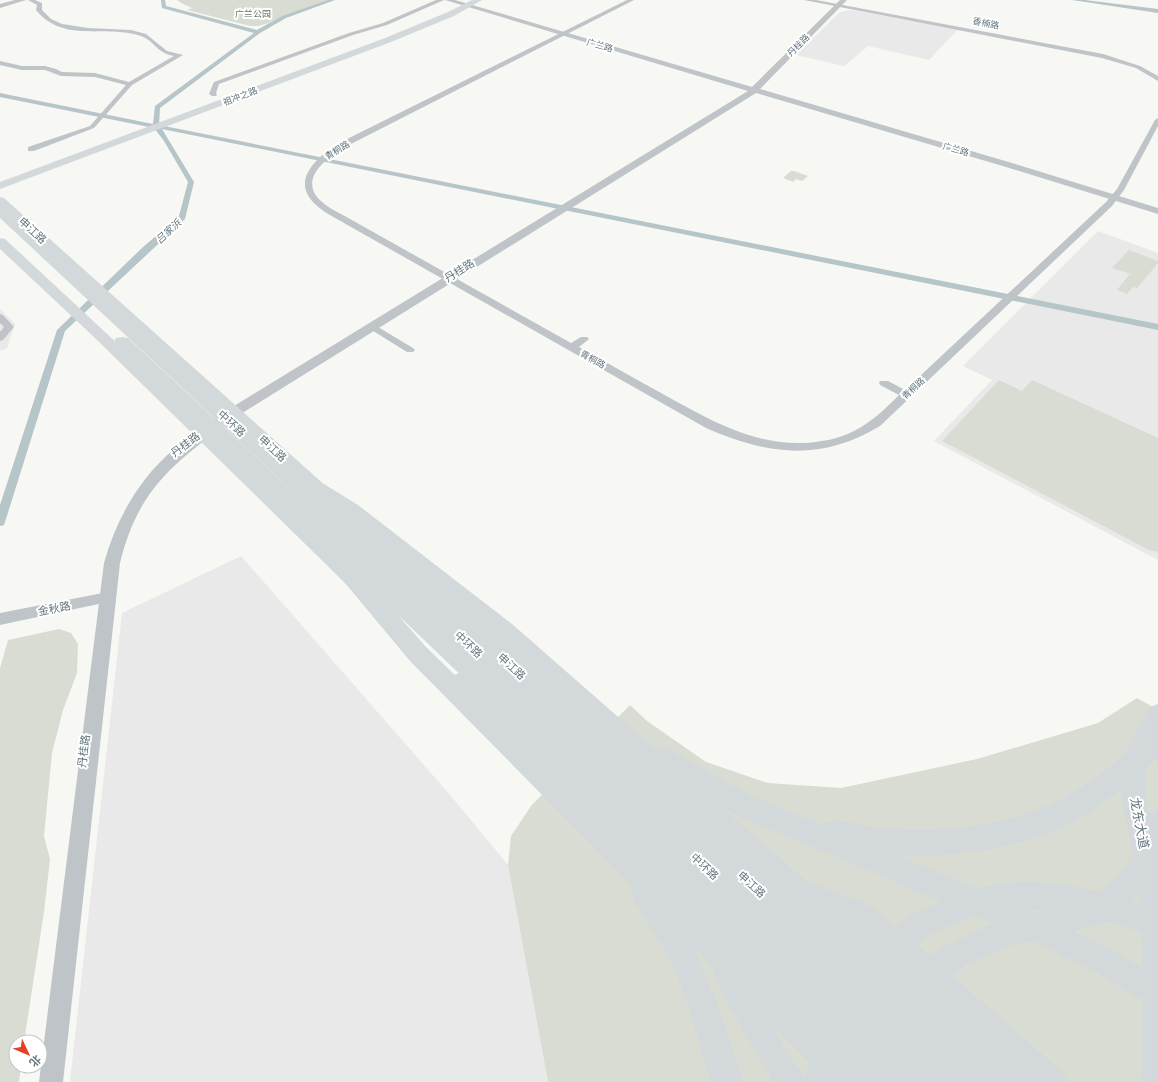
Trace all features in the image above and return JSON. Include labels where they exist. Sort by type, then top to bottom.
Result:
[{"type":"highway","name":"中环路","points":[[0,211],[232,415],[279,466],[934,1082]]},
{"type":"highway","name":"中环路","points":[[0,228],[909,1082]]},
{"type":"highway","points":[[279,466],[351,510],[504,631],[611,724],[1013,1082]]},
{"type":"highway","points":[[290,501],[418,654],[606,842],[851,1082]]},
{"type":"highway","points":[[611,724],[658,756],[742,804],[781,822],[1010,916],[1106,962],[1158,994]]},
{"type":"highway","points":[[781,822],[855,838],[899,843],[957,841],[996,834],[1037,825],[1076,806],[1124,772],[1158,741]]},
{"type":"highway","points":[[860,1082],[880,1029],[916,984],[955,956],[1002,933],[1066,921],[1091,913],[1114,898],[1132,881],[1145,855],[1158,822]]},
{"type":"highway","points":[[606,842],[652,902],[683,954],[712,1028],[727,1082]]},
{"type":"highway","points":[[821,1082],[827,1050],[857,988],[887,952],[918,926],[946,913],[973,902],[1024,895],[1068,899],[1122,911],[1158,926]]},
{"type":"main road","name":"祖冲之路","points":[[0,182],[186,115],[395,37],[459,2],[478,0]]},
{"type":"main road","name":"祖冲之路","points":[[0,186],[121,138]]},
{"type":"main road","name":"申江路","points":[[0,201],[132,320],[232,415],[973,1082]]},
{"type":"main road","points":[[0,242],[100,335],[878,1082]]},
{"type":"main road","name":"龙东大道","points":[[1157,1082],[1157,965],[1152,880],[1134,802],[1133,760],[1158,714]]},
{"type":"main road","points":[[697,835],[735,864],[771,881],[864,916],[1053,1082]]},
{"type":"main road","points":[[698,909],[737,992],[781,1069],[792,1082]]},
{"type":"street","points":[[0,6],[23,0]]},
{"type":"street","points":[[31,0],[40,4],[39,10],[44,17],[55,23],[71,28],[93,31],[130,32],[143,35],[155,41],[165,52],[180,55],[130,84],[98,122],[92,126],[31,149]]},
{"type":"street","points":[[214,95],[212,94],[216,83],[345,40],[356,32],[385,24],[440,0]]},
{"type":"street","points":[[564,34],[631,0]]},
{"type":"street","name":"香楠路","points":[[807,0],[1093,54],[1130,64],[1158,79]]},
{"type":"street","name":"丹桂路","points":[[232,415],[449,278],[751,93],[753,89],[844,0]]},
{"type":"street","name":"广兰路","points":[[459,2],[1115,196],[1158,211]]},
{"type":"street","name":"青桐路","points":[[564,34],[329,153],[317,164],[310,177],[309,185],[314,198],[320,204],[347,221],[720,430],[737,438],[768,445],[798,447],[817,446],[858,435],[872,426],[910,392],[1115,196]]},
{"type":"street","points":[[0,63],[22,68],[45,68],[54,70],[61,74],[95,75],[116,79],[130,84]]},
{"type":"street","points":[[1115,196],[1158,120]]},
{"type":"street","name":"丹桂路","points":[[51,1082],[109,549],[122,517],[132,499],[144,483],[170,455],[202,433],[449,278]]},
{"type":"street","points":[[0,317],[9,327],[0,338]]},
{"type":"street","points":[[373,327],[410,350]]},
{"type":"street","points":[[572,347],[584,339]]},
{"type":"street","points":[[887,380],[910,392]]},
{"type":"street","name":"丹桂路","points":[[42,1082],[104,602]]},
{"type":"street","name":"金秋路","points":[[0,627],[15,620],[104,602]]},
{"type":"street","name":"金秋路","points":[[0,619],[15,620]]},
{"type":"shaded area","points":[[852,10],[957,30],[929,60],[868,46],[844,66],[796,55],[840,12]]},
{"type":"shaded area","points":[[1098,231],[1158,253],[1158,560],[934,441],[992,380],[963,366]]},
{"type":"shaded area","points":[[0,309],[15,324],[7,348],[0,351]]},
{"type":"shaded area","points":[[241,556],[451,796],[508,865],[548,1082],[70,1082],[122,613]]},
{"type":"green space","name":"广兰公园","points":[[177,0],[330,0],[282,16],[269,23],[258,26],[250,26],[187,10],[192,8]]},
{"type":"green space","points":[[791,171],[808,176],[802,181],[796,179],[793,182],[783,178]]},
{"type":"green space","points":[[1129,250],[1158,261],[1158,263],[1137,288],[1133,287],[1127,294],[1117,290],[1130,274],[1112,268]]},
{"type":"green space","points":[[999,380],[1022,391],[1032,380],[1158,438],[1158,552],[1149,550],[942,441]]},
{"type":"green space","points":[[59,629],[71,633],[78,644],[77,673],[63,710],[52,753],[44,836],[50,859],[44,912],[25,1034],[8,1034],[8,1074],[20,1074],[19,1082],[0,1082],[0,668],[8,640]]},
{"type":"green space","points":[[1137,698],[1158,710],[1158,1082],[548,1082],[508,865],[511,836],[531,806],[630,705],[647,721],[706,762],[768,783],[841,788],[977,759],[1098,723]]},
{"type":"waterway","name":"吕家浜","points":[[163,0],[164,7],[258,32]]},
{"type":"waterway","points":[[258,32],[284,17],[333,0]]},
{"type":"waterway","points":[[1074,0],[1158,11]]},
{"type":"waterway","name":"吕家浜","points":[[156,126],[157,107],[258,32]]},
{"type":"waterway","points":[[0,95],[156,126]]},
{"type":"waterway","name":"吕家浜","points":[[0,522],[61,330],[182,217],[191,182],[167,141],[156,126]]},
{"type":"waterway","points":[[156,126],[1158,327]]}]
